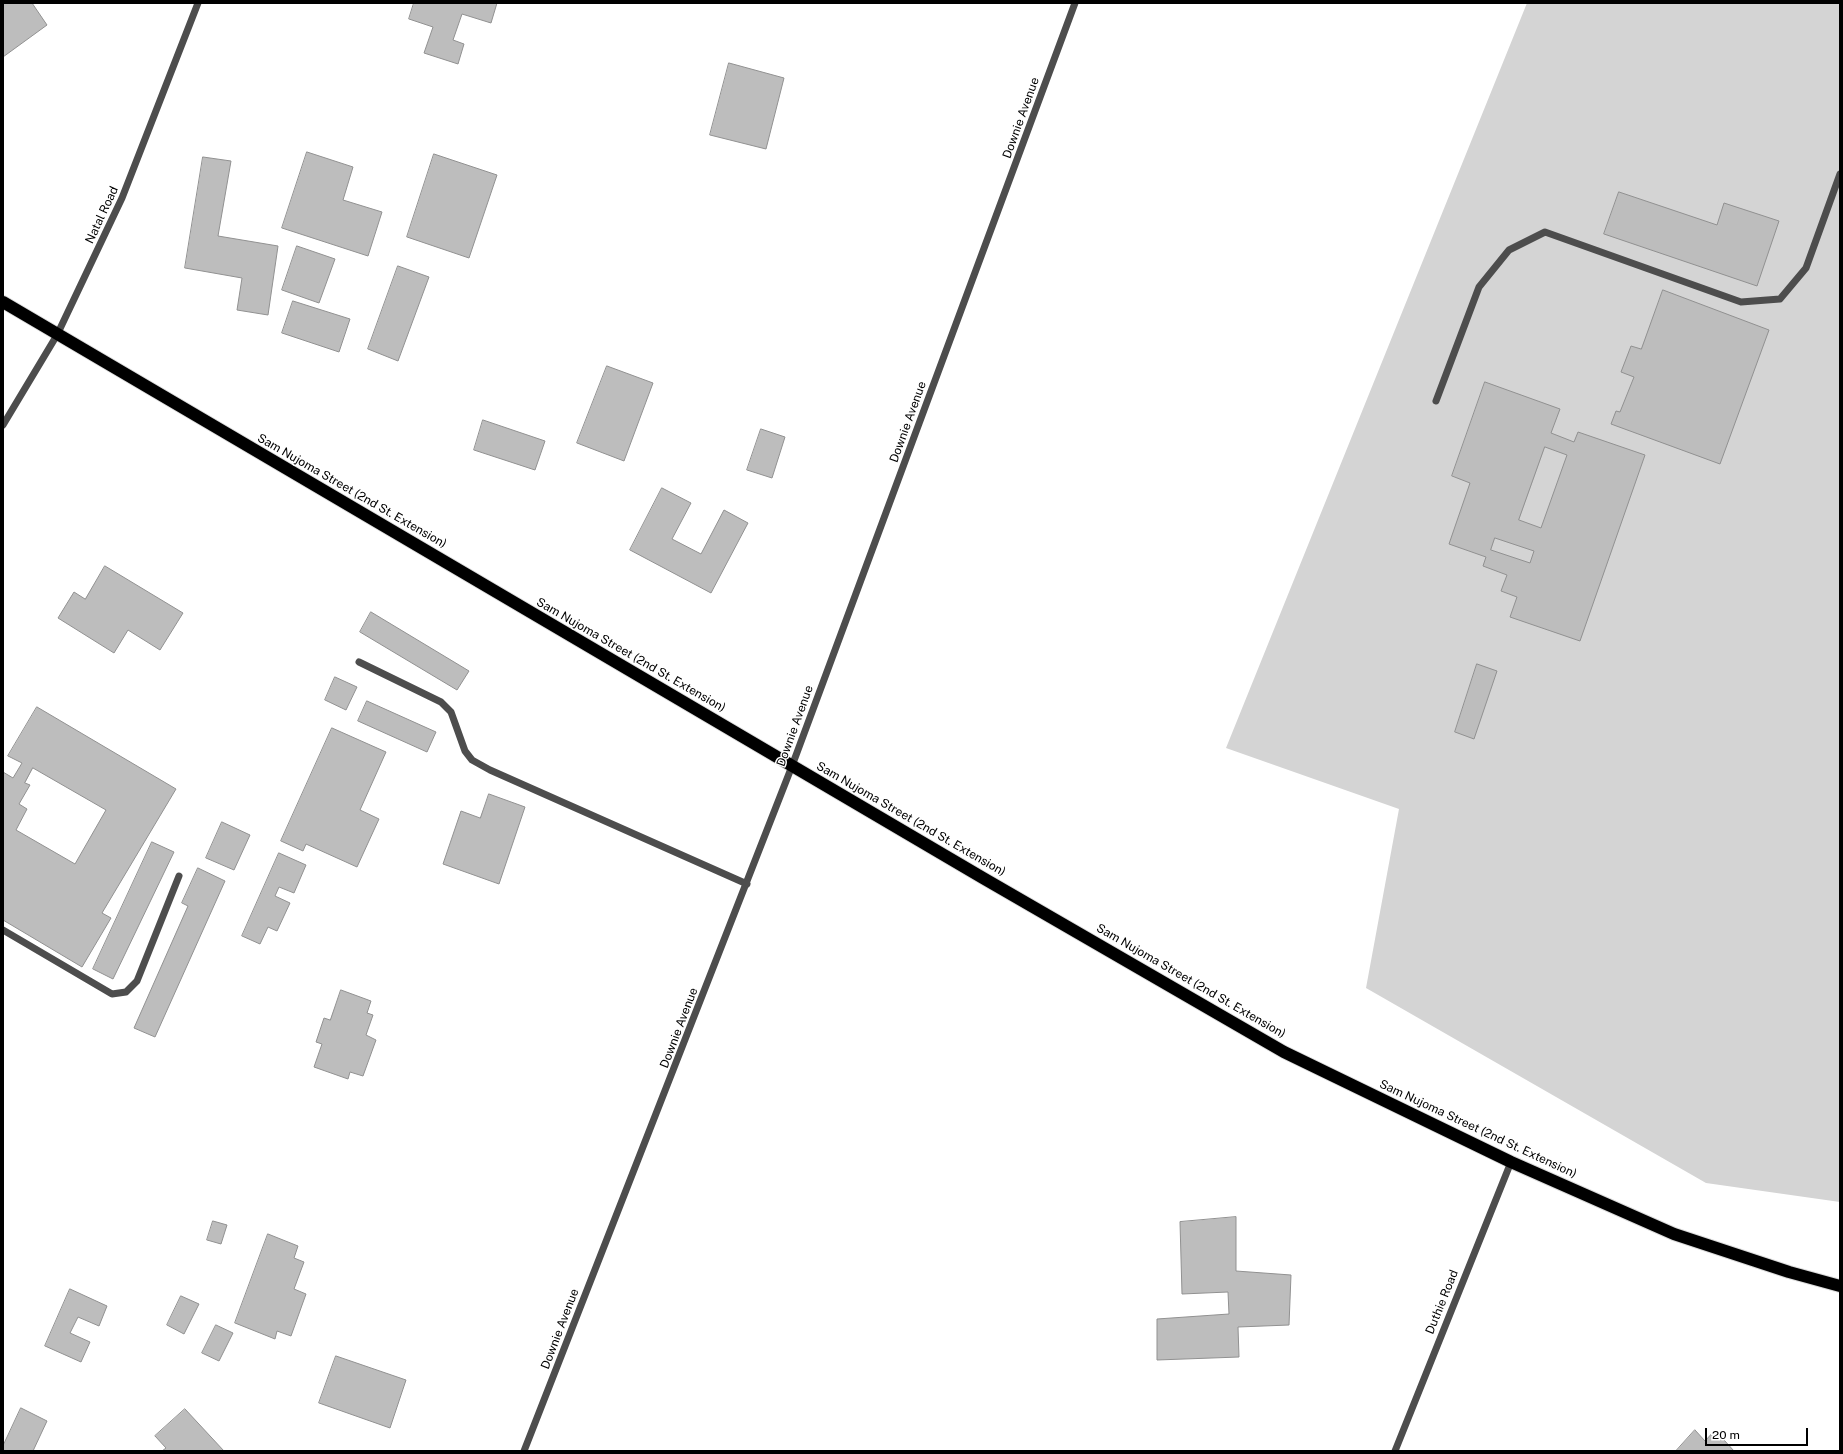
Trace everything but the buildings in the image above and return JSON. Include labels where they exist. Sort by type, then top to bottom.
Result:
[{"type":"highway","name":"Sam Nujoma Street (2nd St. Extension)","points":[[3,302],[792,766],[1284,1052],[1511,1162],[1674,1234],[1789,1272],[1840,1286]]},
{"type":"street","name":"Natal Road","points":[[3,425],[57,335],[122,198],[198,3]]},
{"type":"street","name":"Downie Avenue","points":[[524,1451],[792,766],[1075,3]]},
{"type":"street","points":[[1436,401],[1479,287],[1509,250],[1544,232],[1741,302],[1780,299],[1806,268],[1840,174]]},
{"type":"street","points":[[359,662],[441,702],[451,712],[465,751],[472,760],[490,770],[747,884]]},
{"type":"street","points":[[3,930],[112,994],[126,992],[137,981],[179,876]]},
{"type":"street","name":"Duthie Road","points":[[1394,1451],[1511,1162]]},
{"type":"shaded area","points":[[1527,3],[1840,3],[1840,1202],[1706,1183],[1366,988],[1399,809],[1226,748]]}]
